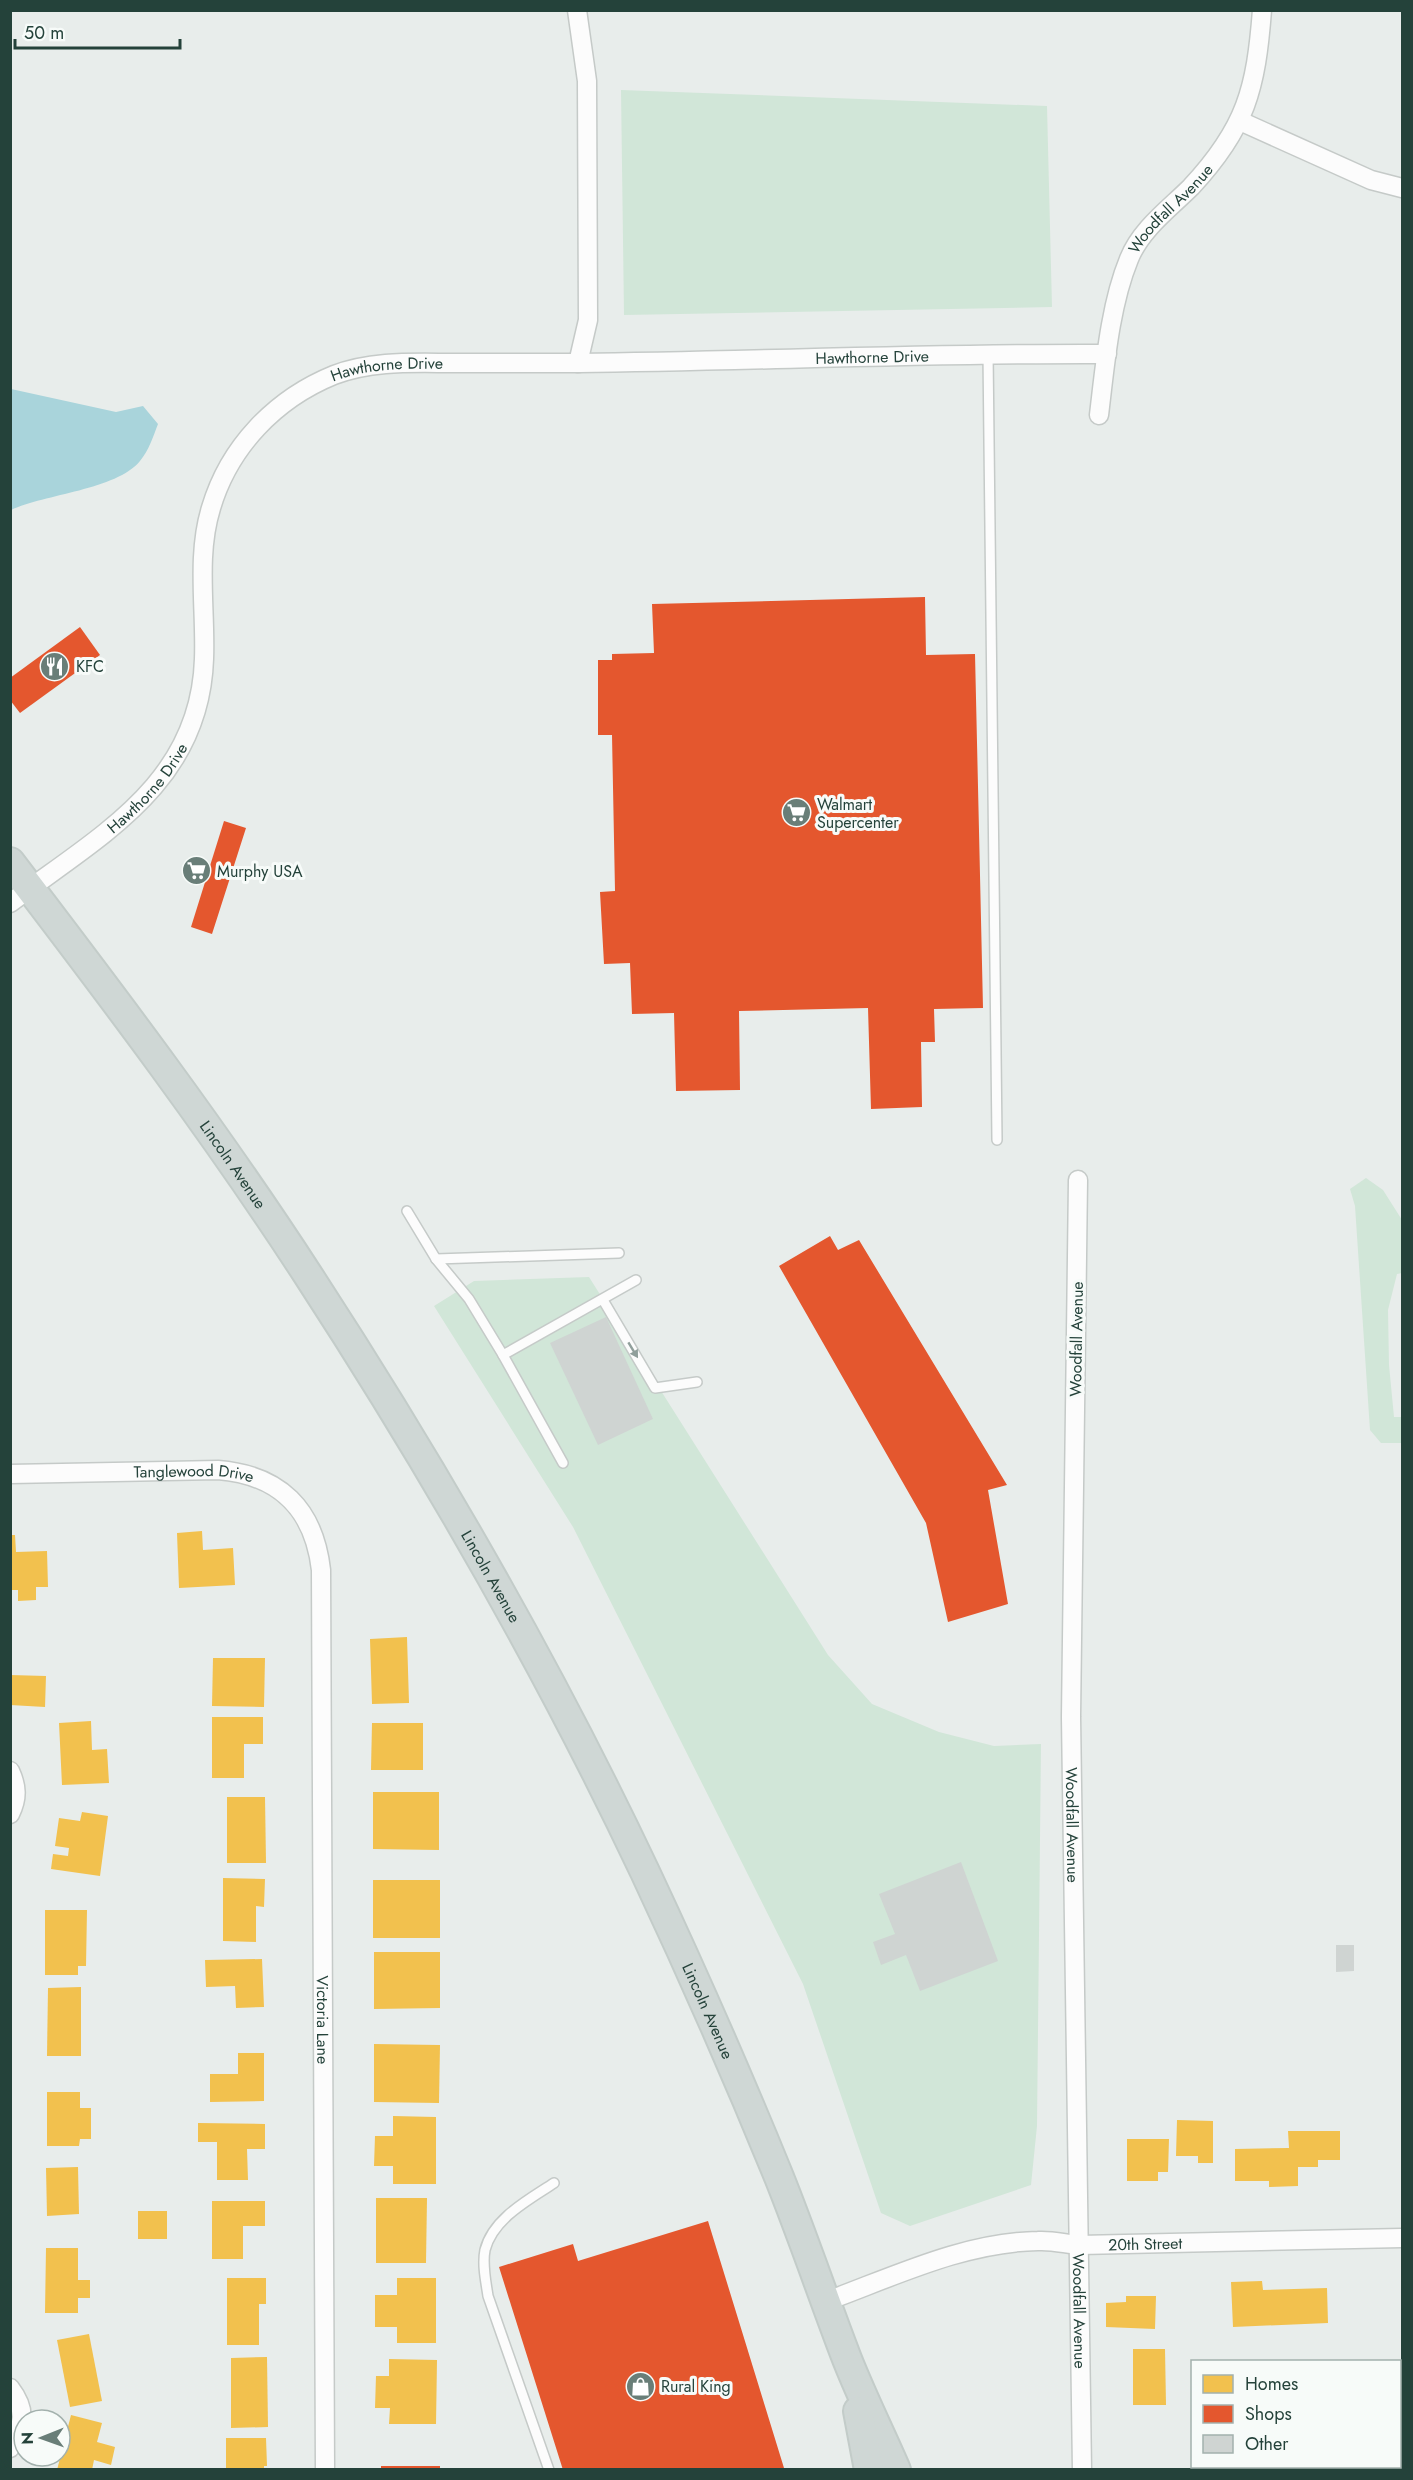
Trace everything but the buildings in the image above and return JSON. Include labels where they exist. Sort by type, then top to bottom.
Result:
[{"type":"main road","name":"Lincoln Avenue","points":[[10,862],[20,896],[217,1142],[306,1272],[398,1417],[485,1565],[569,1719],[643,1868],[711,2016],[779,2178],[849,2362],[896,2469]]},
{"type":"main road","name":"Lincoln Avenue","points":[[849,2362],[869,2469]]},
{"type":"street","points":[[577,10],[586,81],[588,296],[588,320],[578,363]]},
{"type":"street","name":"Woodfall Avenue","points":[[1099,415],[1118,294],[1129,258],[1149,227],[1192,186],[1226,144],[1240,121],[1253,81],[1259,52],[1262,10]]},
{"type":"street","points":[[1240,121],[1371,180],[1402,188]]},
{"type":"street","name":"Hawthorne Drive","points":[[20,896],[128,814],[151,793],[172,765],[188,735],[198,705],[203,674],[203,566],[204,543],[210,510],[223,477],[240,447],[281,405],[306,388],[337,374],[368,366],[401,363],[578,363],[988,353],[1107,354]]},
{"type":"street","name":"Woodfall Avenue","points":[[1078,1180],[1071,1717],[1082,2469]]},
{"type":"street","name":"Tanglewood Drive","points":[[10,1474],[218,1470],[239,1472],[262,1479],[279,1489],[296,1505],[310,1525],[318,1547],[321,1570]]},
{"type":"street","name":"Victoria Lane","points":[[321,1570],[325,2469]]},
{"type":"street","points":[[10,1771],[17,1786],[14,1806],[10,1814]]},
{"type":"street","name":"20th Street","points":[[827,2301],[940,2259],[980,2247],[1041,2240],[1080,2246],[1402,2238]]},
{"type":"street","points":[[10,2388],[22,2409],[19,2433],[10,2448]]},
{"type":"lane","points":[[988,353],[997,1140]]},
{"type":"lane","points":[[407,1211],[436,1259],[469,1299],[563,1463]]},
{"type":"lane","points":[[436,1259],[619,1253]]},
{"type":"lane","points":[[503,1355],[636,1280]]},
{"type":"lane","points":[[603,1300],[656,1388],[697,1382]]},
{"type":"lane","points":[[549,2469],[488,2296],[484,2269],[485,2249],[497,2228],[518,2207],[554,2183]]},
{"type":"green space","points":[[621,90],[1047,106],[1052,307],[624,315]]},
{"type":"green space","points":[[1366,1178],[1383,1190],[1402,1220],[1402,1273],[1397,1274],[1388,1310],[1389,1365],[1394,1417],[1402,1417],[1402,1443],[1381,1443],[1370,1430],[1355,1206],[1350,1189]]},
{"type":"green space","points":[[589,1277],[828,1655],[872,1704],[939,1732],[994,1746],[1041,1744],[1037,2126],[1031,2185],[910,2226],[881,2213],[803,1984],[573,1527],[434,1306],[474,1281]]},
{"type":"water","points":[[11,389],[116,412],[143,406],[158,424],[146,452],[129,471],[98,485],[25,504],[11,510]]},
{"type":"place","name":"KFC","points":[[55,666]]},
{"type":"place","name":"Walmart Supercenter","points":[[796,813]]},
{"type":"place","name":"Murphy USA","points":[[196,871]]},
{"type":"place","name":"Rural King","points":[[640,2386]]}]
